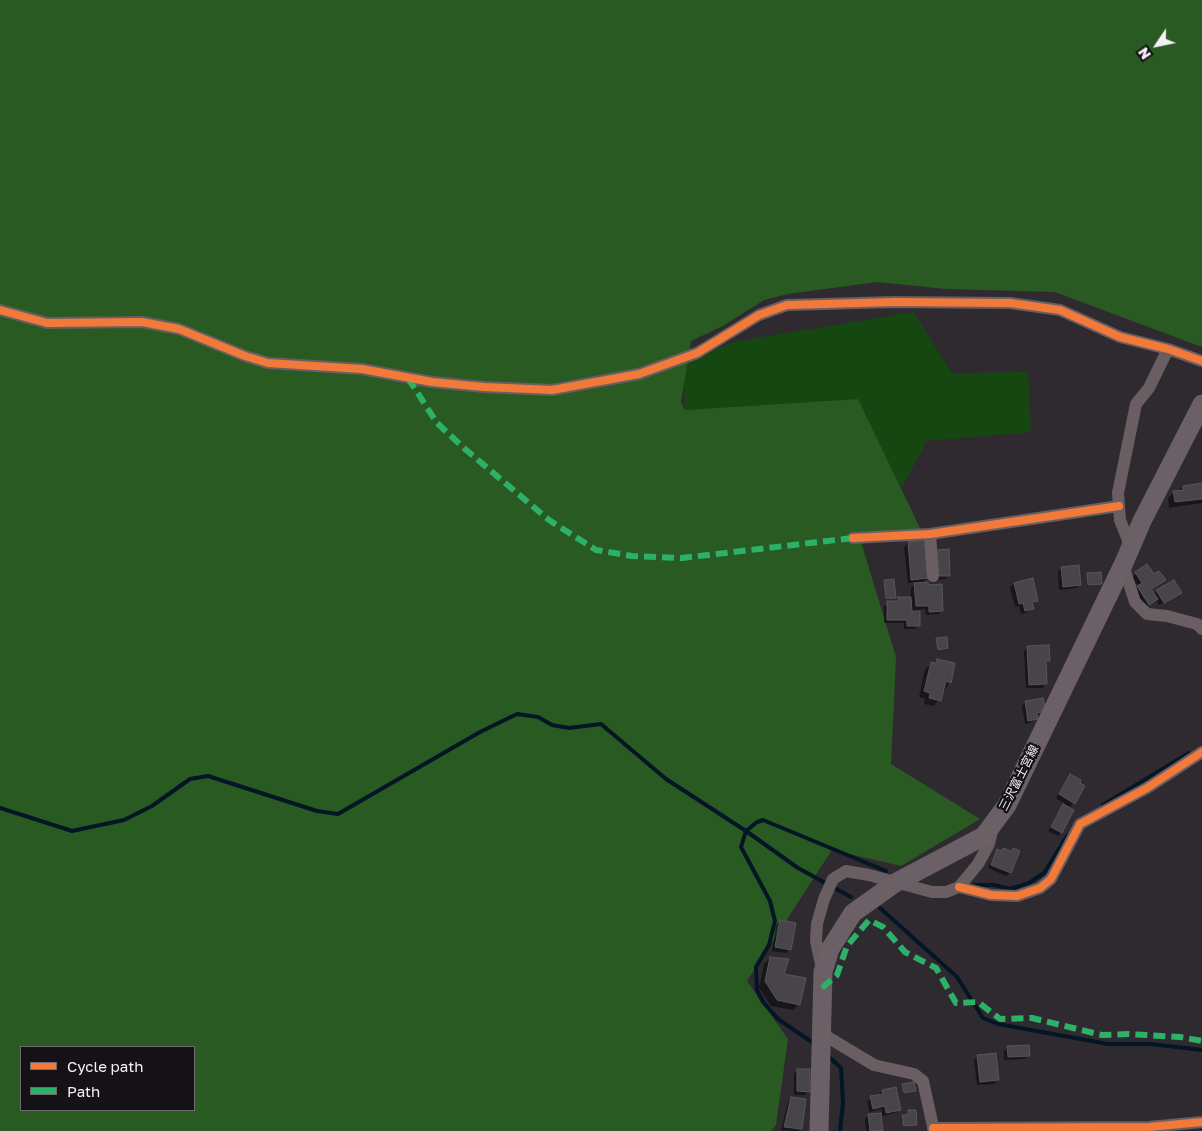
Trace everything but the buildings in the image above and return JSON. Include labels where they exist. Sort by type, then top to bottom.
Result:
[{"type":"main road","name":"三沢富士宮線","points":[[819,1131],[823,972],[830,949],[852,913],[895,883],[984,836],[994,825],[1007,805],[1123,565],[1142,521],[1202,404]]},
{"type":"street","points":[[0,310],[47,323],[152,324],[179,329],[245,356],[268,363],[362,369],[432,382],[484,387],[552,390],[639,374],[697,353],[759,315],[787,305],[894,302],[1010,303],[1060,310],[1120,337],[1168,349],[1202,361]]},
{"type":"street","points":[[1131,548],[1120,520],[1118,493],[1136,404],[1149,388],[1168,349]]},
{"type":"street","points":[[853,538],[930,534],[1119,506]]},
{"type":"street","points":[[930,534],[933,576]]},
{"type":"street","points":[[1123,565],[1135,602],[1148,614],[1168,616],[1197,624],[1202,628]]},
{"type":"street","points":[[959,887],[992,895],[1017,896],[1040,888],[1051,879],[1080,824],[1148,788],[1202,752]]},
{"type":"street","points":[[823,972],[816,941],[817,924],[833,879],[846,872],[868,875],[932,892],[946,892],[959,887],[978,864],[989,844],[994,825]]},
{"type":"street","points":[[821,1043],[874,1066],[914,1074],[922,1081],[933,1130],[1149,1127],[1202,1122]]},
{"type":"green space","points":[[0,0],[1202,0],[1202,347],[1055,292],[946,289],[877,282],[788,294],[764,300],[723,326],[691,341],[681,402],[685,410],[858,399],[921,530],[858,532],[896,657],[891,764],[980,819],[901,866],[832,850],[747,981],[788,1039],[776,1125],[771,1131],[0,1131]]},
{"type":"green space","points":[[913,312],[952,373],[1028,372],[1031,432],[927,441],[901,489],[858,399],[685,410],[683,361],[738,341]]},
{"type":"waterway","points":[[0,808],[72,831],[124,820],[152,806],[190,779],[208,776],[317,811],[338,814],[480,732],[517,714],[538,717],[552,725],[569,728],[601,724],[666,779],[746,831],[798,868],[851,897]]},
{"type":"waterway","points":[[1103,805],[1189,753]]},
{"type":"waterway","points":[[816,1045],[778,1019],[763,1002],[757,990],[756,967],[769,945],[775,921],[770,901],[741,847],[746,831],[757,822],[763,820],[886,871]]},
{"type":"waterway","points":[[973,885],[994,885],[1010,889],[1029,883],[1044,873],[1067,836]]},
{"type":"waterway","points":[[880,908],[957,977],[983,1018],[998,1024],[1108,1044],[1151,1044],[1202,1050]]},
{"type":"waterway","points":[[827,1055],[841,1068],[843,1103],[840,1131]]},
{"type":"marked path","points":[[408,378],[437,423],[465,449],[549,520],[596,550],[632,556],[682,558],[853,538]]},
{"type":"marked path","points":[[822,988],[837,975],[847,946],[869,920],[883,927],[905,952],[936,968],[956,1003],[978,1002],[1000,1019],[1032,1018],[1102,1035],[1128,1034],[1180,1037],[1202,1041]]},
{"type":"cycle path","points":[[0,310],[47,323],[142,322],[179,329],[245,356],[268,363],[362,369],[432,382],[484,387],[552,390],[639,374],[697,353],[759,315],[787,305],[894,302],[1010,303],[1060,310],[1120,337],[1168,349],[1202,361]]},
{"type":"cycle path","points":[[853,538],[930,534],[1119,506]]},
{"type":"cycle path","points":[[959,887],[991,895],[1017,896],[1040,888],[1051,879],[1080,824],[1147,788],[1202,752]]},
{"type":"cycle path","points":[[933,1128],[1149,1127],[1202,1122]]}]
